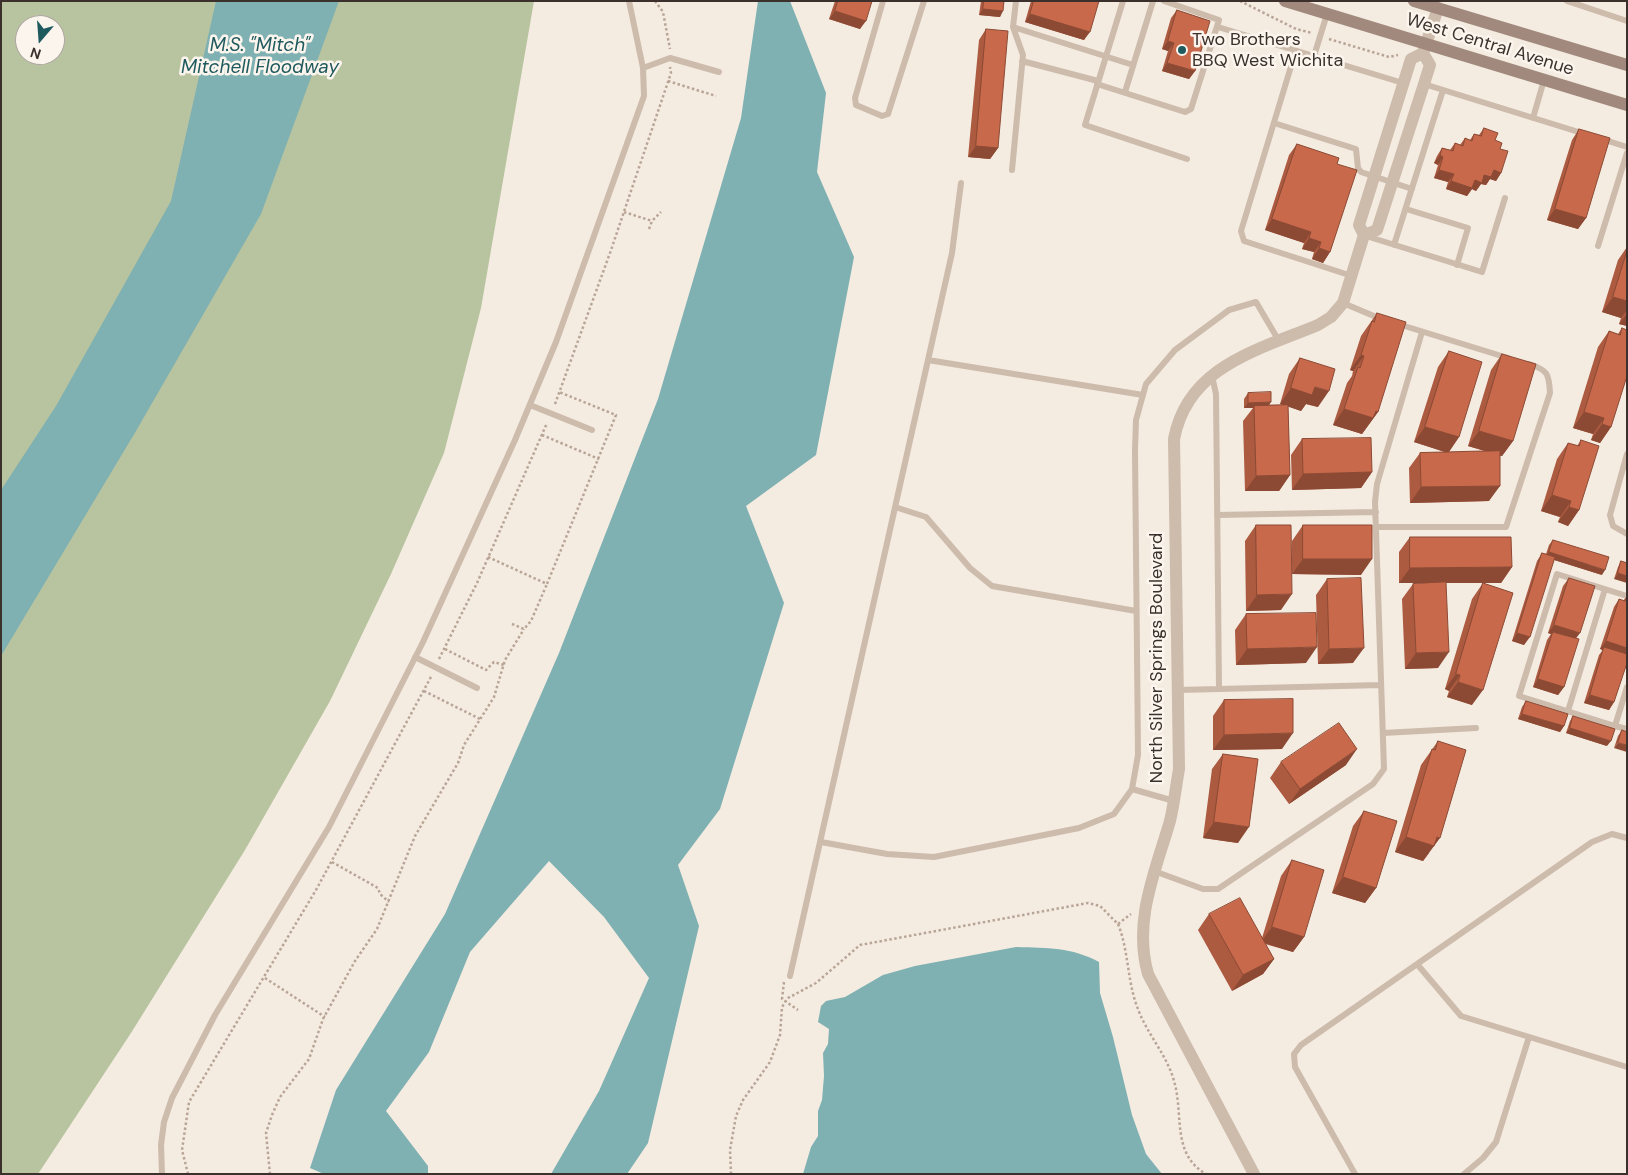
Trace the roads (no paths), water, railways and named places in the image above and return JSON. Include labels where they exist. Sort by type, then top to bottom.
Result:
[{"type":"main road","name":"West Central Avenue","points":[[1285,1],[1327,14],[1421,52],[1544,80],[1627,105]]},
{"type":"main road","name":"West Central Avenue","points":[[1414,1],[1439,5],[1627,65]]},
{"type":"street","name":"North Silver Springs Boulevard","points":[[1254,1174],[1148,974],[1142,945],[1142,926],[1154,871],[1174,800],[1179,769],[1174,439],[1182,410],[1191,396],[1211,374],[1230,362],[1318,325],[1331,317],[1343,303],[1364,236],[1358,225],[1404,83],[1421,52],[1439,5]]},
{"type":"street","name":"North Silver Springs Boulevard","points":[[1364,236],[1377,230],[1424,84],[1430,64],[1421,52]]},
{"type":"lane","points":[[162,1174],[161,1145],[164,1122],[172,1098],[215,1015],[329,827],[415,656],[530,405],[556,342],[644,96],[643,68],[629,1]]},
{"type":"lane","points":[[883,1],[855,98],[856,105],[882,116],[888,114],[924,1]]},
{"type":"lane","points":[[1012,170],[1023,55],[1014,28],[1016,1]]},
{"type":"lane","points":[[1123,1],[1085,125],[1187,159]]},
{"type":"lane","points":[[1125,92],[1153,1]]},
{"type":"lane","points":[[1022,61],[1097,82],[1188,112],[1191,109],[1219,20],[1164,1]]},
{"type":"lane","points":[[1567,1],[1627,21]]},
{"type":"lane","points":[[1314,56],[1327,14]]},
{"type":"lane","points":[[1218,27],[1404,83]]},
{"type":"lane","points":[[1014,28],[1133,65]]},
{"type":"lane","points":[[1296,50],[1241,231],[1242,238],[1244,241],[1352,276]]},
{"type":"lane","points":[[643,68],[670,58],[719,72]]},
{"type":"lane","points":[[1533,118],[1544,80]]},
{"type":"lane","points":[[1424,84],[1589,136]]},
{"type":"lane","points":[[1394,245],[1443,90]]},
{"type":"lane","points":[[1274,123],[1356,149],[1358,168],[1361,172],[1412,188]]},
{"type":"lane","points":[[1599,138],[1627,147]]},
{"type":"lane","points":[[1598,246],[1627,154]]},
{"type":"lane","points":[[787,978],[821,842],[952,253],[961,183]]},
{"type":"lane","points":[[1364,236],[1482,272],[1505,198]]},
{"type":"lane","points":[[1406,209],[1468,228],[1457,264]]},
{"type":"lane","points":[[821,842],[887,854],[934,858],[1079,828],[1114,814],[1132,789],[1138,755],[1134,450],[1136,420],[1146,384],[1175,350],[1229,310],[1256,302],[1279,341]]},
{"type":"lane","points":[[1343,303],[1367,315],[1385,320]]},
{"type":"lane","points":[[1395,323],[1515,360]]},
{"type":"lane","points":[[1154,871],[1203,889],[1218,889],[1373,784],[1384,769],[1376,512],[1377,484],[1422,332]]},
{"type":"lane","points":[[928,360],[1143,395]]},
{"type":"lane","points":[[1377,526],[1506,527],[1550,393],[1549,378],[1542,368],[1524,363]]},
{"type":"lane","points":[[1211,374],[1216,394],[1219,689]]},
{"type":"lane","points":[[530,405],[592,430]]},
{"type":"lane","points":[[1627,454],[1610,515],[1612,526],[1627,534]]},
{"type":"lane","points":[[895,507],[926,517],[970,568],[992,586],[1136,611]]},
{"type":"lane","points":[[1217,515],[1376,512]]},
{"type":"lane","points":[[1627,596],[1557,574],[1519,696],[1627,729]]},
{"type":"lane","points":[[1568,711],[1605,589]]},
{"type":"lane","points":[[415,656],[477,688]]},
{"type":"lane","points":[[1178,690],[1381,685]]},
{"type":"lane","points":[[1615,726],[1627,687]]},
{"type":"lane","points":[[1382,733],[1476,728]]},
{"type":"lane","points":[[1132,789],[1174,800]]},
{"type":"lane","points":[[1355,1174],[1295,1067],[1294,1054],[1301,1044],[1592,842],[1612,834],[1627,838]]},
{"type":"lane","points":[[1417,964],[1461,1016],[1627,1067]]},
{"type":"lane","points":[[1464,1174],[1483,1158],[1496,1142],[1529,1037]]},
{"type":"water","name":"M.S. \"Mitch\" Mitchell Floodway","points":[[216,1],[339,1],[261,214],[136,431],[1,656],[1,490],[56,406],[171,201]]},
{"type":"water","points":[[758,1],[790,1],[826,93],[817,172],[854,257],[816,455],[746,506],[784,603],[720,809],[678,865],[699,926],[648,1143],[627,1174],[551,1174],[599,1091],[649,978],[604,917],[549,861],[470,952],[429,1052],[386,1111],[428,1166],[428,1174],[324,1174],[310,1168],[336,1090],[445,914],[559,653],[658,399],[741,118]]},
{"type":"water","points":[[1016,947],[1069,951],[1079,953],[1099,962],[1100,993],[1132,1115],[1146,1154],[1162,1174],[803,1174],[811,1147],[818,1136],[818,1111],[822,1100],[824,1076],[823,1053],[828,1044],[829,1029],[818,1022],[821,1006],[826,1001],[845,997],[883,975],[915,966]]},
{"type":"place","name":"Two Brothers BBQ West Wichita","points":[[1182,50]]}]
